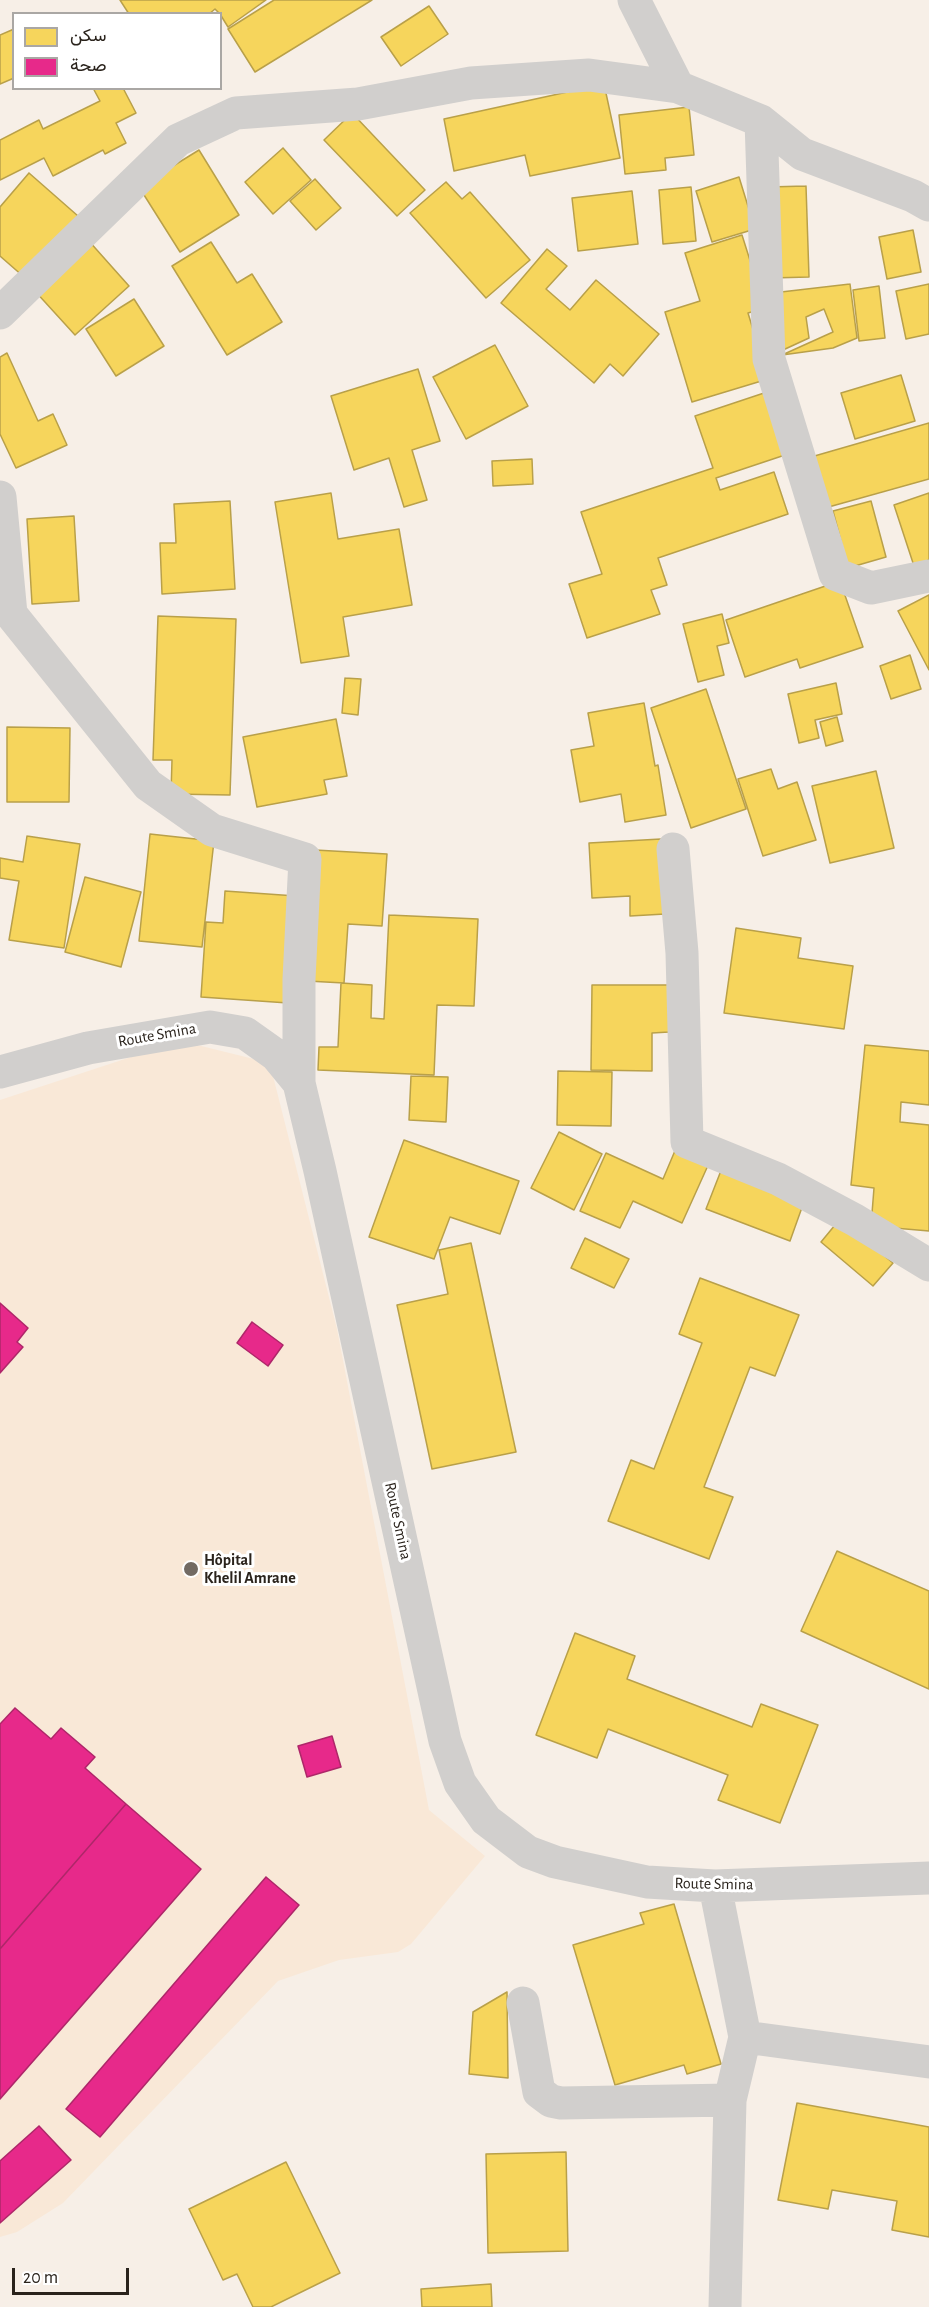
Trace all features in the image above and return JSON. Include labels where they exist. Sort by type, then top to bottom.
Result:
[{"type":"street","points":[[634,0],[678,87]]},
{"type":"street","points":[[0,313],[178,140],[236,113],[358,104],[471,83],[589,75],[678,87],[761,121],[802,154],[913,196],[929,205]]},
{"type":"street","points":[[761,121],[769,358],[835,574],[871,588],[929,576]]},
{"type":"street","points":[[0,497],[11,614],[148,785],[212,830],[306,859],[299,979],[299,1083]]},
{"type":"street","points":[[673,849],[682,953],[687,1142],[778,1179],[855,1221],[929,1266]]},
{"type":"street","name":"Route Smina","points":[[0,1072],[88,1048],[210,1026],[245,1033],[276,1055],[299,1083],[445,1741],[460,1783],[486,1820],[528,1852],[555,1862],[647,1882],[715,1886],[929,1878]]},
{"type":"street","points":[[715,1886],[745,2037],[730,2100],[725,2307]]},
{"type":"street","points":[[523,2003],[539,2092],[550,2101],[561,2103],[730,2100]]},
{"type":"street","points":[[745,2037],[929,2062]]},
{"type":"shaded area","name":"Hôpital Khelil Amrane","points":[[189,1043],[262,1061],[273,1076],[337,1329],[429,1810],[485,1856],[411,1944],[398,1952],[339,1960],[278,1981],[63,2203],[17,2232],[0,2237],[0,1100],[131,1057]]},
{"type":"building: سكن","points":[[120,0],[266,0],[228,27],[222,17],[222,12],[215,9],[211,12],[128,12]]},
{"type":"building: سكن","points":[[274,0],[372,0],[255,72],[228,29]]},
{"type":"building: سكن","points":[[429,6],[448,34],[401,66],[381,37]]},
{"type":"building: سكن","points":[[12,30],[12,79],[0,84],[0,35]]},
{"type":"building: سكن","points":[[604,84],[620,158],[530,176],[525,155],[454,171],[444,119]]},
{"type":"building: سكن","points":[[94,90],[124,90],[136,113],[116,123],[126,143],[105,154],[103,150],[53,176],[44,158],[0,180],[0,140],[39,120],[43,129],[100,101]]},
{"type":"building: سكن","points":[[689,107],[694,155],[665,158],[666,170],[625,174],[619,115]]},
{"type":"building: سكن","points":[[352,113],[425,190],[397,216],[324,140]]},
{"type":"building: سكن","points":[[283,148],[311,180],[273,214],[245,182]]},
{"type":"building: سكن","points":[[199,150],[239,215],[180,252],[139,187]]},
{"type":"building: سكن","points":[[29,173],[78,216],[24,277],[0,256],[0,207]]},
{"type":"building: سكن","points":[[739,177],[755,229],[712,242],[696,191]]},
{"type":"building: سكن","points":[[315,179],[341,208],[316,230],[290,201]]},
{"type":"building: سكن","points":[[446,182],[462,199],[470,192],[530,260],[486,298],[410,213]]},
{"type":"building: سكن","points":[[806,186],[809,277],[771,278],[768,187]]},
{"type":"building: سكن","points":[[691,187],[696,241],[663,244],[659,190]]},
{"type":"building: سكن","points":[[632,191],[638,244],[578,251],[572,198]]},
{"type":"building: سكن","points":[[913,230],[921,272],[887,279],[879,237]]},
{"type":"building: سكن","points":[[742,235],[765,308],[748,313],[768,379],[692,402],[665,312],[700,301],[685,253]]},
{"type":"building: سكن","points":[[88,240],[129,286],[75,335],[34,290]]},
{"type":"building: سكن","points":[[211,242],[237,283],[252,274],[282,322],[227,355],[172,266]]},
{"type":"building: سكن","points":[[547,249],[567,266],[546,289],[570,310],[596,280],[659,334],[623,376],[610,364],[594,383],[501,303]]},
{"type":"building: سكن","points":[[850,284],[857,338],[833,348],[782,355],[833,332],[824,309],[806,317],[809,338],[783,350],[781,292]]},
{"type":"building: سكن","points":[[929,284],[929,334],[906,339],[896,291]]},
{"type":"building: سكن","points":[[879,286],[885,338],[859,341],[853,290]]},
{"type":"building: سكن","points":[[134,299],[164,346],[116,376],[86,329]]},
{"type":"building: سكن","points":[[495,345],[528,406],[466,439],[433,377]]},
{"type":"building: سكن","points":[[7,353],[38,421],[53,414],[67,445],[16,468],[0,434],[0,357]]},
{"type":"building: سكن","points":[[418,369],[440,441],[412,450],[427,500],[404,507],[389,458],[354,470],[331,396]]},
{"type":"building: سكن","points":[[901,375],[915,421],[855,439],[841,393]]},
{"type":"building: سكن","points":[[770,391],[791,453],[716,478],[720,490],[774,472],[788,514],[658,558],[667,585],[651,590],[660,614],[587,638],[569,584],[602,574],[581,512],[713,468],[695,416]]},
{"type":"building: سكن","points":[[929,423],[929,479],[825,508],[811,457]]},
{"type":"building: سكن","points":[[532,459],[533,484],[493,486],[492,461]]},
{"type":"building: سكن","points":[[331,493],[338,539],[399,529],[412,605],[343,617],[349,656],[301,663],[275,502]]},
{"type":"building: سكن","points":[[929,493],[929,560],[914,566],[894,505]]},
{"type":"building: سكن","points":[[230,501],[235,589],[162,594],[160,543],[176,543],[174,504]]},
{"type":"building: سكن","points":[[871,501],[886,557],[848,568],[833,511]]},
{"type":"building: سكن","points":[[74,516],[79,601],[32,604],[27,519]]},
{"type":"building: سكن","points":[[840,581],[863,647],[800,668],[797,659],[745,677],[726,620]]},
{"type":"building: سكن","points":[[929,595],[929,670],[898,611]]},
{"type":"building: سكن","points":[[722,614],[729,643],[717,646],[724,675],[698,682],[683,624]]},
{"type":"building: سكن","points":[[158,616],[236,619],[230,795],[171,794],[172,760],[153,760]]},
{"type":"building: سكن","points":[[910,655],[921,689],[891,699],[880,666]]},
{"type":"building: سكن","points":[[345,678],[361,679],[358,715],[342,713]]},
{"type":"building: سكن","points":[[836,683],[842,714],[815,720],[819,738],[799,743],[788,694]]},
{"type":"building: سكن","points":[[706,689],[746,809],[691,828],[651,708]]},
{"type":"building: سكن","points":[[644,703],[666,815],[625,822],[621,794],[580,802],[571,750],[594,746],[588,713]]},
{"type":"building: سكن","points":[[837,717],[843,741],[826,746],[820,722]]},
{"type":"building: سكن","points":[[336,719],[347,776],[324,780],[327,794],[257,807],[243,737]]},
{"type":"building: سكن","points":[[7,727],[70,728],[69,802],[7,802]]},
{"type":"building: سكن","points":[[771,769],[778,789],[797,782],[816,840],[763,856],[738,779]]},
{"type":"building: سكن","points":[[876,771],[894,848],[830,863],[812,786]]},
{"type":"building: سكن","points":[[150,834],[214,841],[202,947],[139,941]]},
{"type":"building: سكن","points":[[27,836],[80,844],[64,948],[9,940],[19,881],[0,878],[0,858],[23,862]]},
{"type":"building: سكن","points":[[661,839],[665,914],[630,916],[630,896],[592,898],[589,843]]},
{"type":"building: سكن","points":[[315,850],[387,854],[382,926],[348,924],[344,983],[307,981]]},
{"type":"building: سكن","points":[[85,877],[141,892],[121,967],[65,952]]},
{"type":"building: سكن","points":[[225,891],[296,896],[288,1003],[201,997],[206,922],[223,923]]},
{"type":"building: سكن","points":[[389,915],[478,919],[474,1006],[437,1005],[434,1075],[318,1070],[319,1047],[338,1047],[341,983],[372,985],[371,1018],[384,1019]]},
{"type":"building: سكن","points":[[736,928],[801,938],[798,958],[853,966],[844,1029],[724,1013]]},
{"type":"building: سكن","points":[[592,985],[670,985],[669,1032],[652,1033],[652,1071],[591,1070]]},
{"type":"building: سكن","points":[[865,1045],[929,1051],[929,1105],[901,1102],[900,1122],[929,1125],[929,1231],[871,1226],[874,1188],[851,1185]]},
{"type":"building: سكن","points":[[558,1071],[612,1072],[611,1126],[557,1125]]},
{"type":"building: سكن","points":[[411,1076],[448,1077],[446,1122],[409,1120]]},
{"type":"building: سكن","points":[[559,1132],[602,1154],[574,1210],[531,1188]]},
{"type":"building: سكن","points":[[404,1140],[519,1181],[500,1234],[450,1217],[434,1259],[369,1237]]},
{"type":"building: سكن","points":[[677,1146],[710,1161],[682,1223],[633,1201],[620,1228],[580,1211],[606,1153],[663,1179]]},
{"type":"building: سكن","points":[[722,1168],[805,1199],[790,1241],[706,1209]]},
{"type":"building: سكن","points":[[840,1219],[893,1263],[873,1286],[821,1242]]},
{"type":"building: سكن","points":[[585,1238],[629,1259],[614,1288],[571,1268]]},
{"type":"building: سكن","points":[[471,1243],[516,1452],[432,1469],[397,1305],[448,1294],[439,1250]]},
{"type":"building: سكن","points":[[700,1278],[799,1315],[775,1376],[750,1367],[704,1487],[733,1497],[709,1559],[608,1521],[631,1460],[654,1469],[702,1343],[679,1334]]},
{"type":"building: سكن","points":[[837,1551],[929,1591],[929,1689],[801,1631]]},
{"type":"building: سكن","points":[[575,1633],[635,1656],[627,1679],[752,1727],[761,1704],[818,1725],[780,1823],[718,1800],[728,1775],[608,1729],[597,1758],[536,1735]]},
{"type":"building: سكن","points":[[674,1904],[721,2064],[687,2074],[684,2065],[615,2085],[573,1945],[644,1924],[640,1913]]},
{"type":"building: سكن","points":[[507,1992],[508,2078],[469,2074],[473,2012]]},
{"type":"building: سكن","points":[[797,2103],[929,2127],[929,2237],[892,2230],[897,2201],[832,2190],[828,2209],[778,2200]]},
{"type":"building: سكن","points":[[566,2152],[568,2251],[488,2253],[486,2154]]},
{"type":"building: سكن","points":[[286,2162],[340,2273],[271,2307],[253,2307],[237,2274],[223,2280],[189,2209]]},
{"type":"building: سكن","points":[[491,2284],[492,2307],[422,2307],[421,2289]]},
{"type":"building: صحة","points":[[0,1303],[28,1328],[17,1342],[23,1347],[0,1373]]},
{"type":"building: صحة","points":[[252,1322],[283,1345],[268,1366],[237,1343]]},
{"type":"building: صحة","points":[[15,1708],[51,1739],[61,1728],[95,1757],[85,1768],[126,1804],[0,1949],[0,1724]]},
{"type":"building: صحة","points":[[332,1736],[341,1767],[307,1777],[298,1746]]},
{"type":"building: صحة","points":[[126,1804],[201,1869],[0,2099],[0,1949]]},
{"type":"building: صحة","points":[[266,1877],[299,1905],[100,2137],[66,2109]]},
{"type":"building: صحة","points":[[39,2126],[71,2160],[0,2223],[0,2161]]},
{"type":"place","name":"Hôpital Khelil Amrane","points":[[191,1569]]}]
